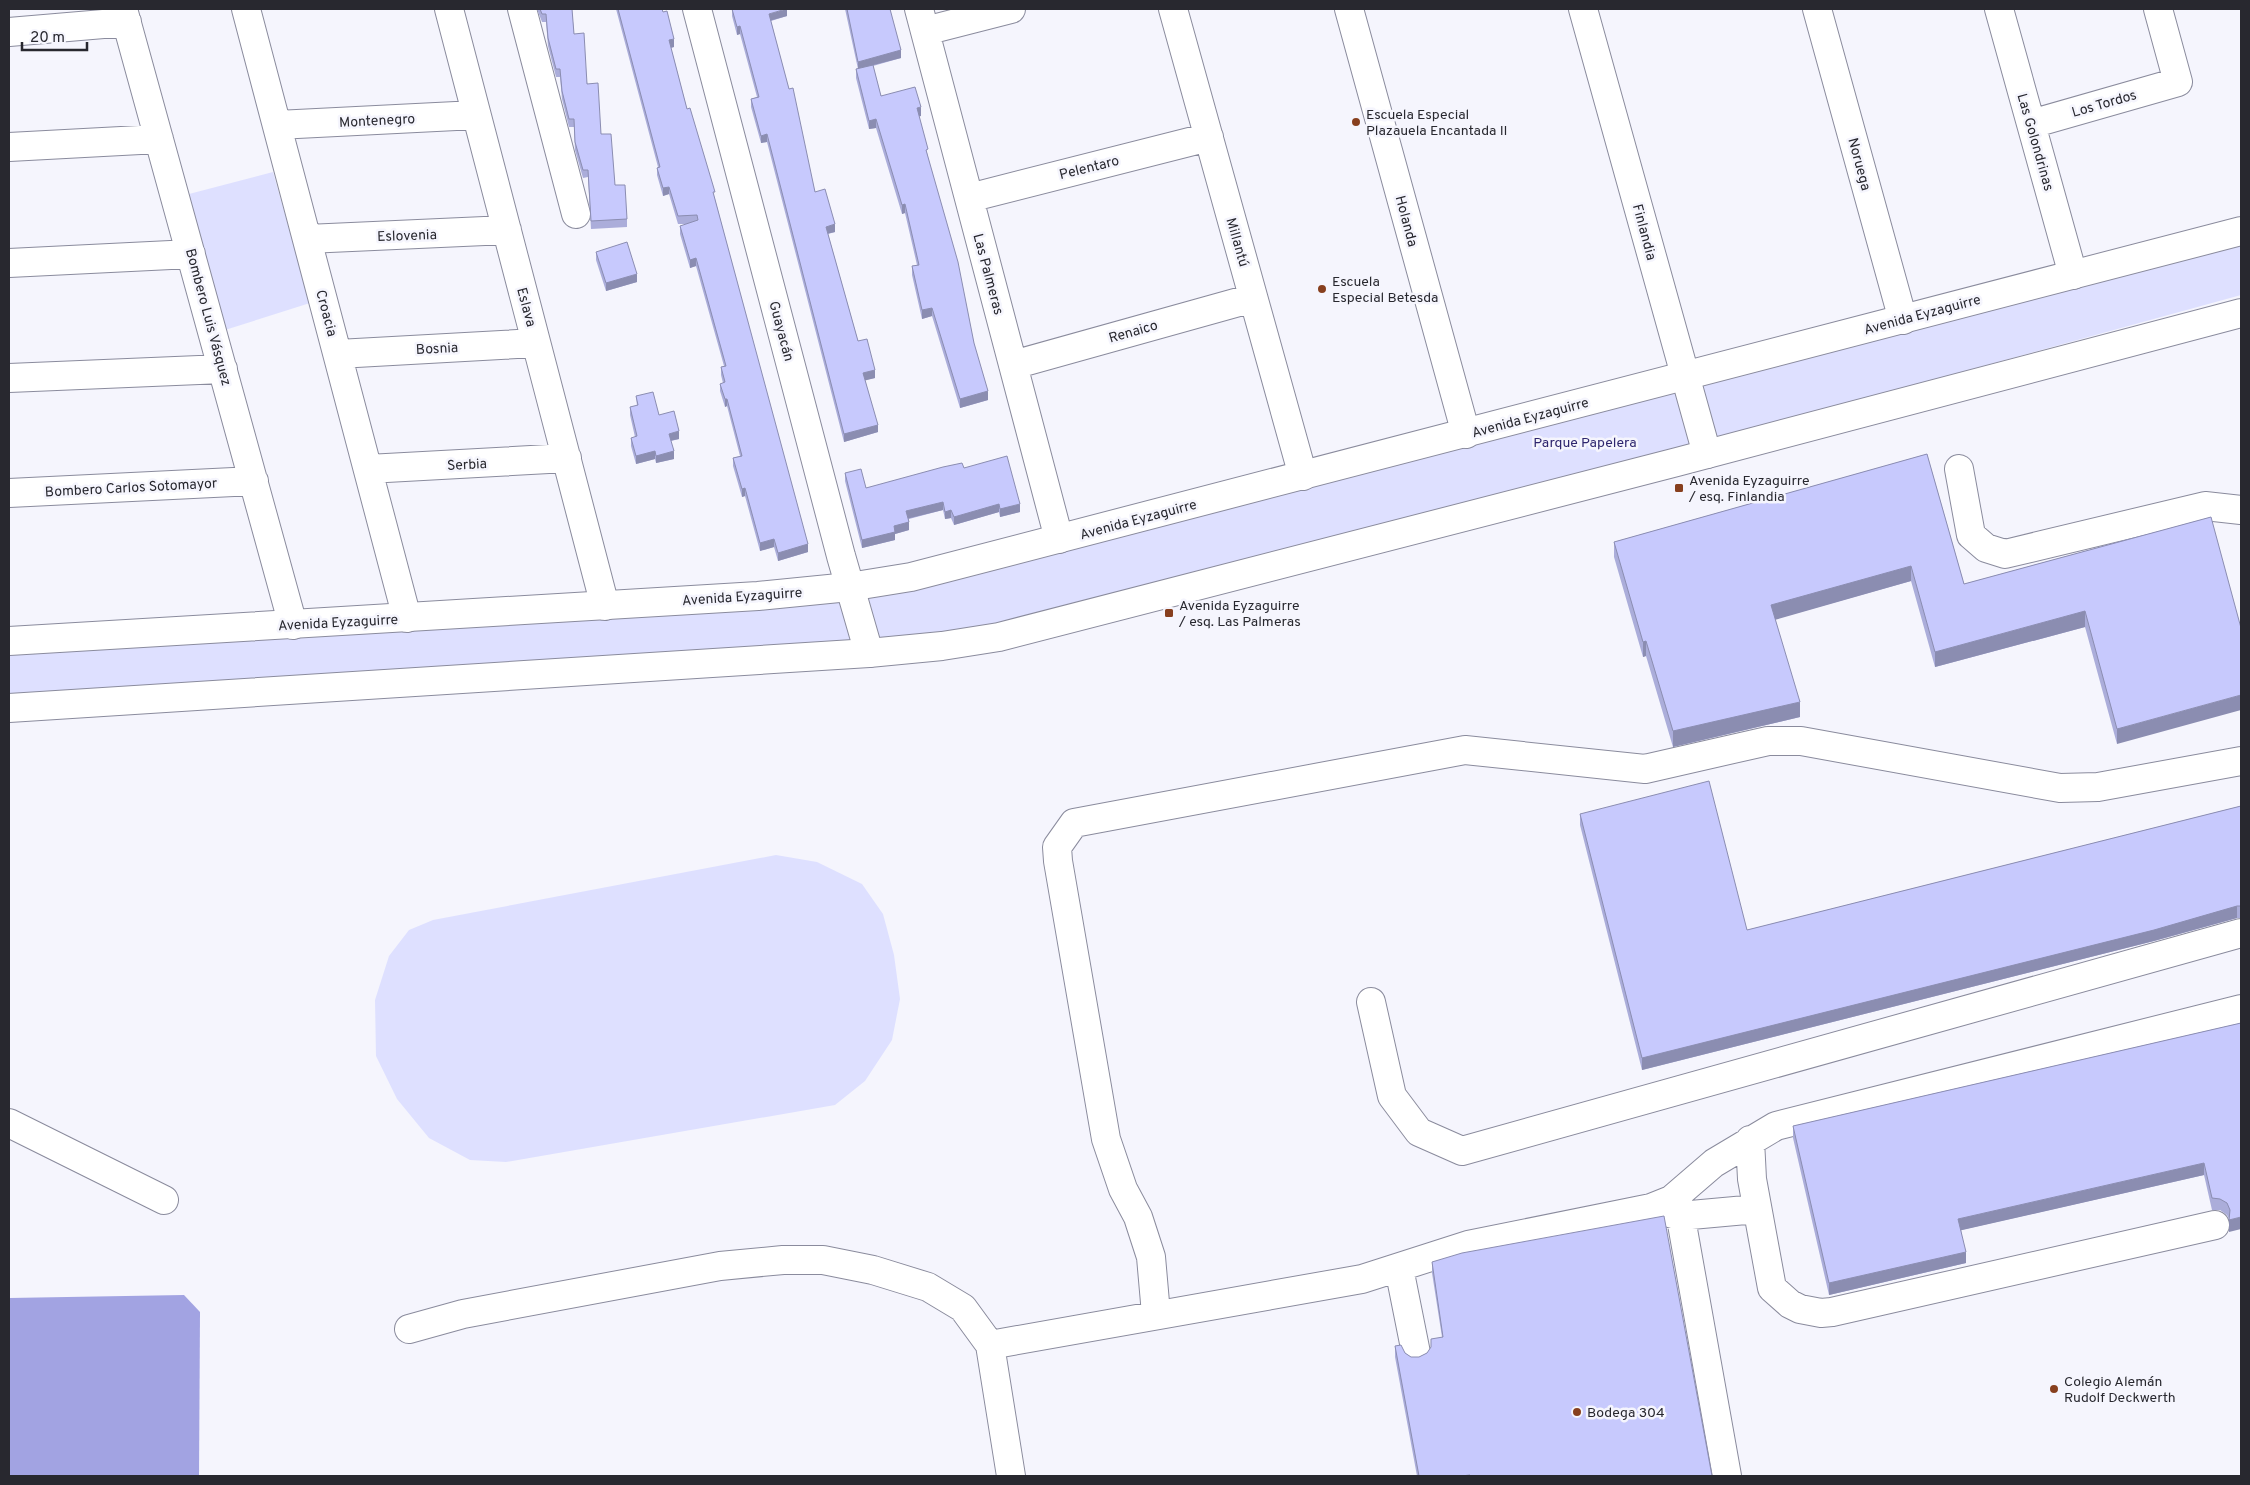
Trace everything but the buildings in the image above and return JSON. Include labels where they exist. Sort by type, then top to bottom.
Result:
[{"type":"street","points":[[246,9],[254,9]]},
{"type":"street","name":"Croacia","points":[[246,9],[408,618]]},
{"type":"street","name":"Eslava","points":[[448,9],[606,606]]},
{"type":"street","points":[[522,9],[576,214]]},
{"type":"street","name":"Guayacán","points":[[697,9],[849,587],[869,653]]},
{"type":"street","points":[[922,20],[1011,9]]},
{"type":"street","name":"Millantú","points":[[1173,9],[1303,476]]},
{"type":"street","name":"Holanda","points":[[1348,9],[1466,434]]},
{"type":"street","name":"Finlandia","points":[[1584,9],[1707,454]]},
{"type":"street","name":"Noruega","points":[[1817,9],[1903,320]]},
{"type":"street","name":"Las Golondrinas","points":[[1999,9],[2073,275]]},
{"type":"street","name":"Los Tordos","points":[[2031,124],[2178,82],[2158,9]]},
{"type":"street","points":[[9,32],[125,15]]},
{"type":"street","name":"Bombero Luis Vásquez","points":[[125,15],[293,625]]},
{"type":"street","name":"Las Palmeras","points":[[922,20],[1059,539]]},
{"type":"street","name":"Montenegro","points":[[277,125],[476,115]]},
{"type":"street","name":"Pelentaro","points":[[969,198],[1209,137]]},
{"type":"street","points":[[9,147],[159,139]]},
{"type":"street","name":"Eslovenia","points":[[307,239],[507,230]]},
{"type":"street","name":"Avenida Eyzaguirre","points":[[9,641],[758,596],[849,587],[948,569],[2241,231]]},
{"type":"street","points":[[9,263],[191,254]]},
{"type":"street","name":"Renaico","points":[[1013,365],[1254,298]]},
{"type":"street","points":[[9,708],[869,653],[942,646],[999,637],[1707,454],[2241,313]]},
{"type":"street","name":"Bosnia","points":[[338,354],[536,343]]},
{"type":"street","points":[[9,378],[223,368]]},
{"type":"street","name":"Serbia","points":[[368,469],[567,458]]},
{"type":"street","points":[[1959,469],[1972,535],[1986,548],[2005,554],[2206,506],[2241,510]]},
{"type":"street","name":"Bombero Carlos Sotomayor","points":[[9,493],[254,481]]},
{"type":"street","points":[[1156,1314],[1150,1257],[1138,1217],[1123,1189],[1106,1139],[1058,861],[1057,847],[1074,824],[1465,750],[1646,769],[1768,741],[1802,741],[2060,788],[2098,787],[2241,761]]},
{"type":"street","points":[[1371,1002],[1392,1096],[1419,1132],[1462,1151],[2241,933]]},
{"type":"street","points":[[1678,1206],[1714,1163],[1776,1126],[2241,1009]]},
{"type":"street","points":[[9,1124],[164,1200]]},
{"type":"street","points":[[1750,1140],[1752,1179],[1772,1288],[1790,1304],[1805,1310],[1821,1313],[2215,1225]]},
{"type":"street","points":[[990,1344],[1362,1279],[1399,1268],[1433,1254],[1468,1245],[1651,1208],[1678,1206],[1758,1209]]},
{"type":"street","points":[[1678,1206],[1727,1476]]},
{"type":"street","points":[[409,1328],[463,1314],[720,1266],[783,1260],[823,1260],[873,1270],[928,1287],[963,1308],[990,1344],[1012,1476]]},
{"type":"street","points":[[1399,1268],[1416,1353]]},
{"type":"green space","points":[[273,172],[310,303],[225,330],[189,194]]},
{"type":"green space","name":"Parque Papelera","points":[[2241,242],[2241,295],[1634,462],[991,625],[899,637],[9,699],[9,649],[812,601]]},
{"type":"green space","points":[[776,855],[817,862],[862,884],[883,914],[894,955],[900,999],[892,1040],[865,1081],[835,1105],[506,1162],[470,1160],[429,1138],[397,1099],[376,1056],[375,1000],[389,956],[409,930],[433,920]]},
{"type":"water","points":[[184,1295],[200,1312],[199,1476],[9,1476],[9,1298]]},
{"type":"place","name":"Escuela Especial Plazauela Encantada II","points":[[1356,122]]},
{"type":"place","name":"Escuela Especial Betesda","points":[[1322,289]]},
{"type":"place","name":"Avenida Eyzaguirre / esq. Finlandia","points":[[1679,488]]},
{"type":"place","name":"Avenida Eyzaguirre / esq. Las Palmeras","points":[[1169,613]]},
{"type":"place","name":"Colegio Alemán Rudolf Deckwerth","points":[[2054,1389]]},
{"type":"place","name":"Bodega 304","points":[[1577,1412]]}]
